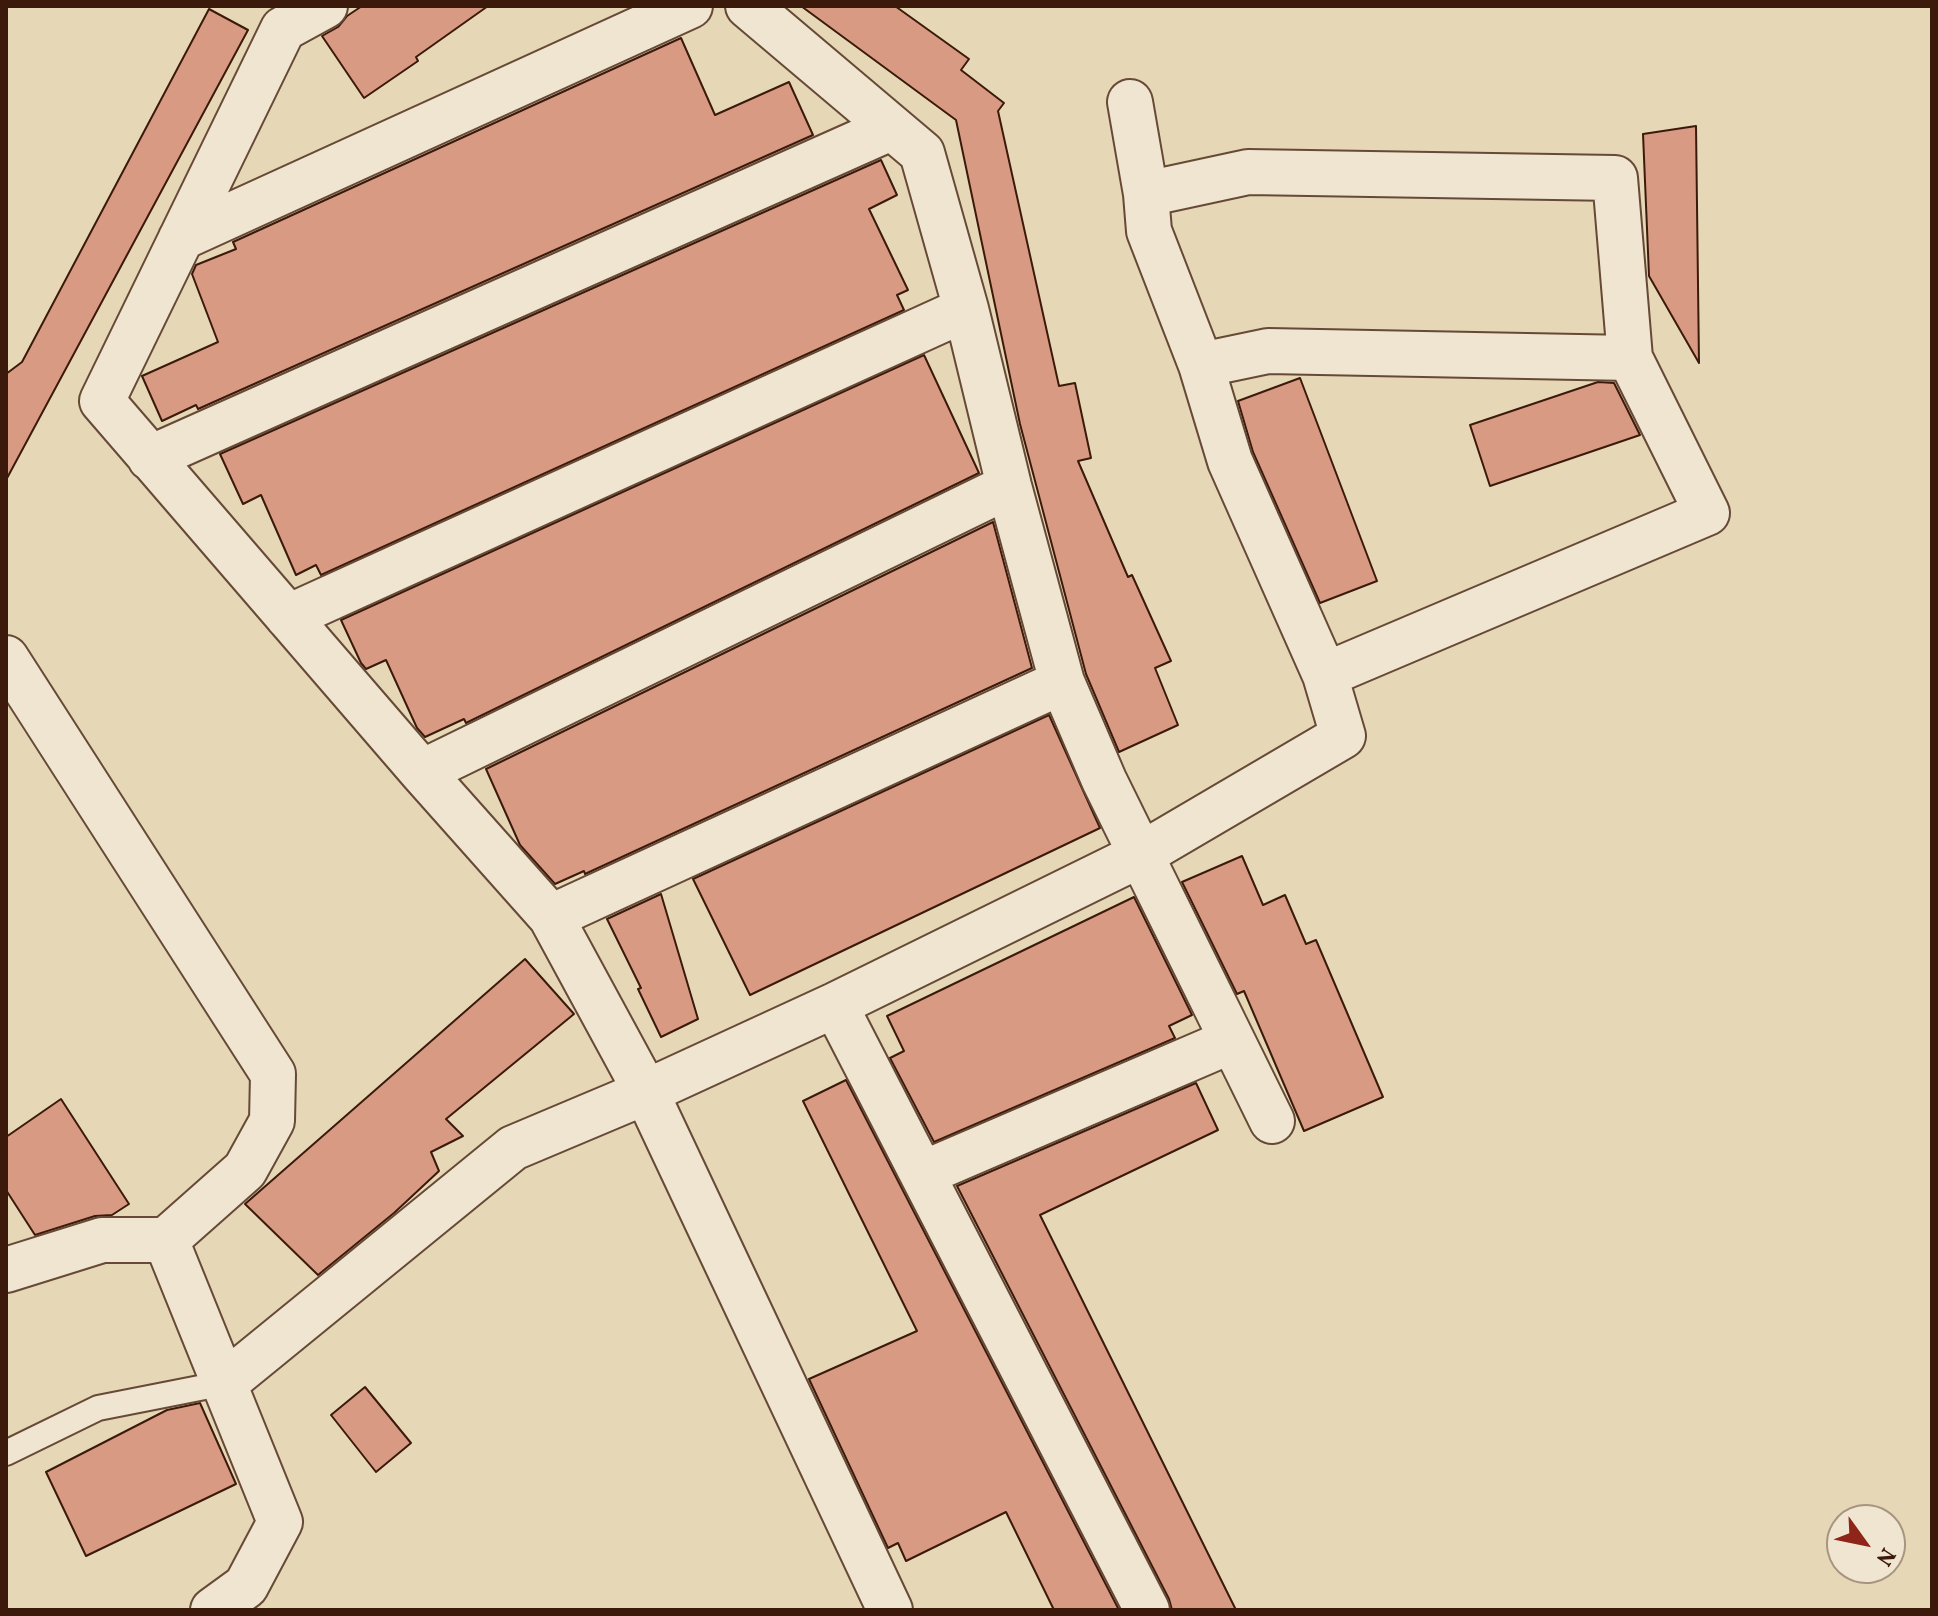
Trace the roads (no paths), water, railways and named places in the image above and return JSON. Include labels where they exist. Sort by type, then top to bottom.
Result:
[{"type":"street","points":[[325,6],[283,29],[102,401],[551,917],[646,1092],[890,1610]]},
{"type":"street","points":[[181,238],[690,6]]},
{"type":"street","points":[[748,6],[922,153],[966,309],[1009,486],[1062,682],[1104,780],[1272,1121]]},
{"type":"street","points":[[225,1383],[513,1148],[646,1092],[835,1005],[1142,854],[1343,736],[1325,675],[1230,461],[1201,365],[1149,231],[1146,194],[1130,102]]},
{"type":"street","points":[[150,458],[891,128]]},
{"type":"street","points":[[1146,194],[1248,172],[1615,178],[1630,358],[1707,513],[1325,675]]},
{"type":"street","points":[[288,617],[966,309]]},
{"type":"street","points":[[1201,365],[1268,351],[1630,358]]},
{"type":"street","points":[[422,772],[1009,486]]},
{"type":"street","points":[[6,658],[273,1074],[272,1121],[245,1170],[166,1240],[102,1240],[6,1270]]},
{"type":"street","points":[[551,917],[1062,682]]},
{"type":"street","points":[[835,1005],[1147,1610]]},
{"type":"street","points":[[924,1173],[1231,1041]]},
{"type":"street","points":[[166,1240],[280,1522],[246,1586],[213,1610]]},
{"type":"lane","points":[[6,1453],[98,1408],[225,1383]]}]
